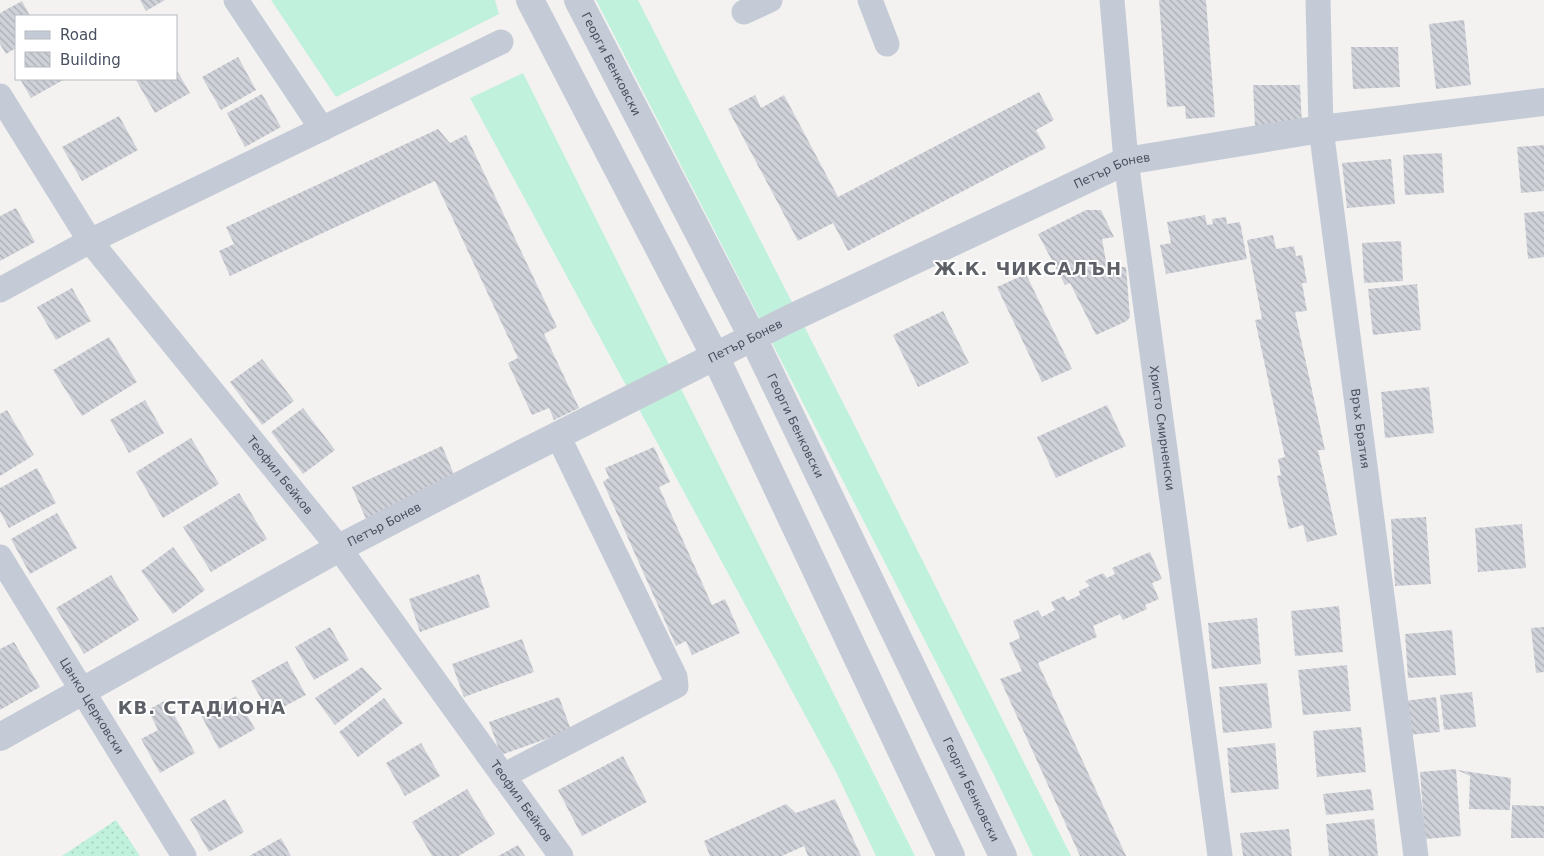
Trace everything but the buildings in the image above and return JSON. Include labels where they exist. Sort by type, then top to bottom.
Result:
[{"type":"street","points":[[236,0],[322,129]]},
{"type":"street","points":[[530,0],[715,356],[951,856]]},
{"type":"street","name":"Георги Бенковски","points":[[578,0],[753,338],[1003,856]]},
{"type":"street","points":[[744,12],[770,0]]},
{"type":"street","points":[[870,0],[887,44]]},
{"type":"street","name":"Христо Смирненски","points":[[1112,0],[1126,161],[1220,856]]},
{"type":"street","name":"Връх Братия","points":[[1318,0],[1321,129],[1416,856]]},
{"type":"street","points":[[0,290],[90,241],[501,42]]},
{"type":"street","name":"Теофил Бейков","points":[[0,96],[90,241],[339,548],[561,856]]},
{"type":"street","name":"Петър Бонев","points":[[0,737],[339,548],[715,356],[1126,161],[1321,129],[1544,102]]},
{"type":"street","points":[[503,776],[676,686],[675,677],[558,436]]},
{"type":"street","name":"Цанко Церковски","points":[[0,556],[184,856]]},
{"type":"green space","points":[[271,0],[495,0],[499,14],[336,97]]},
{"type":"green space","points":[[596,0],[638,0],[1071,856],[1033,856],[994,775]]},
{"type":"green space","points":[[523,73],[915,856],[876,856],[837,774],[470,98]]},
{"type":"green space","points":[[116,820],[140,856],[62,856]]},
{"type":"district","name":"Ж.К. ЧИКСАЛЪН","points":[[1028,268]]},
{"type":"district","name":"КВ. СТАДИОНА","points":[[202,707]]}]
